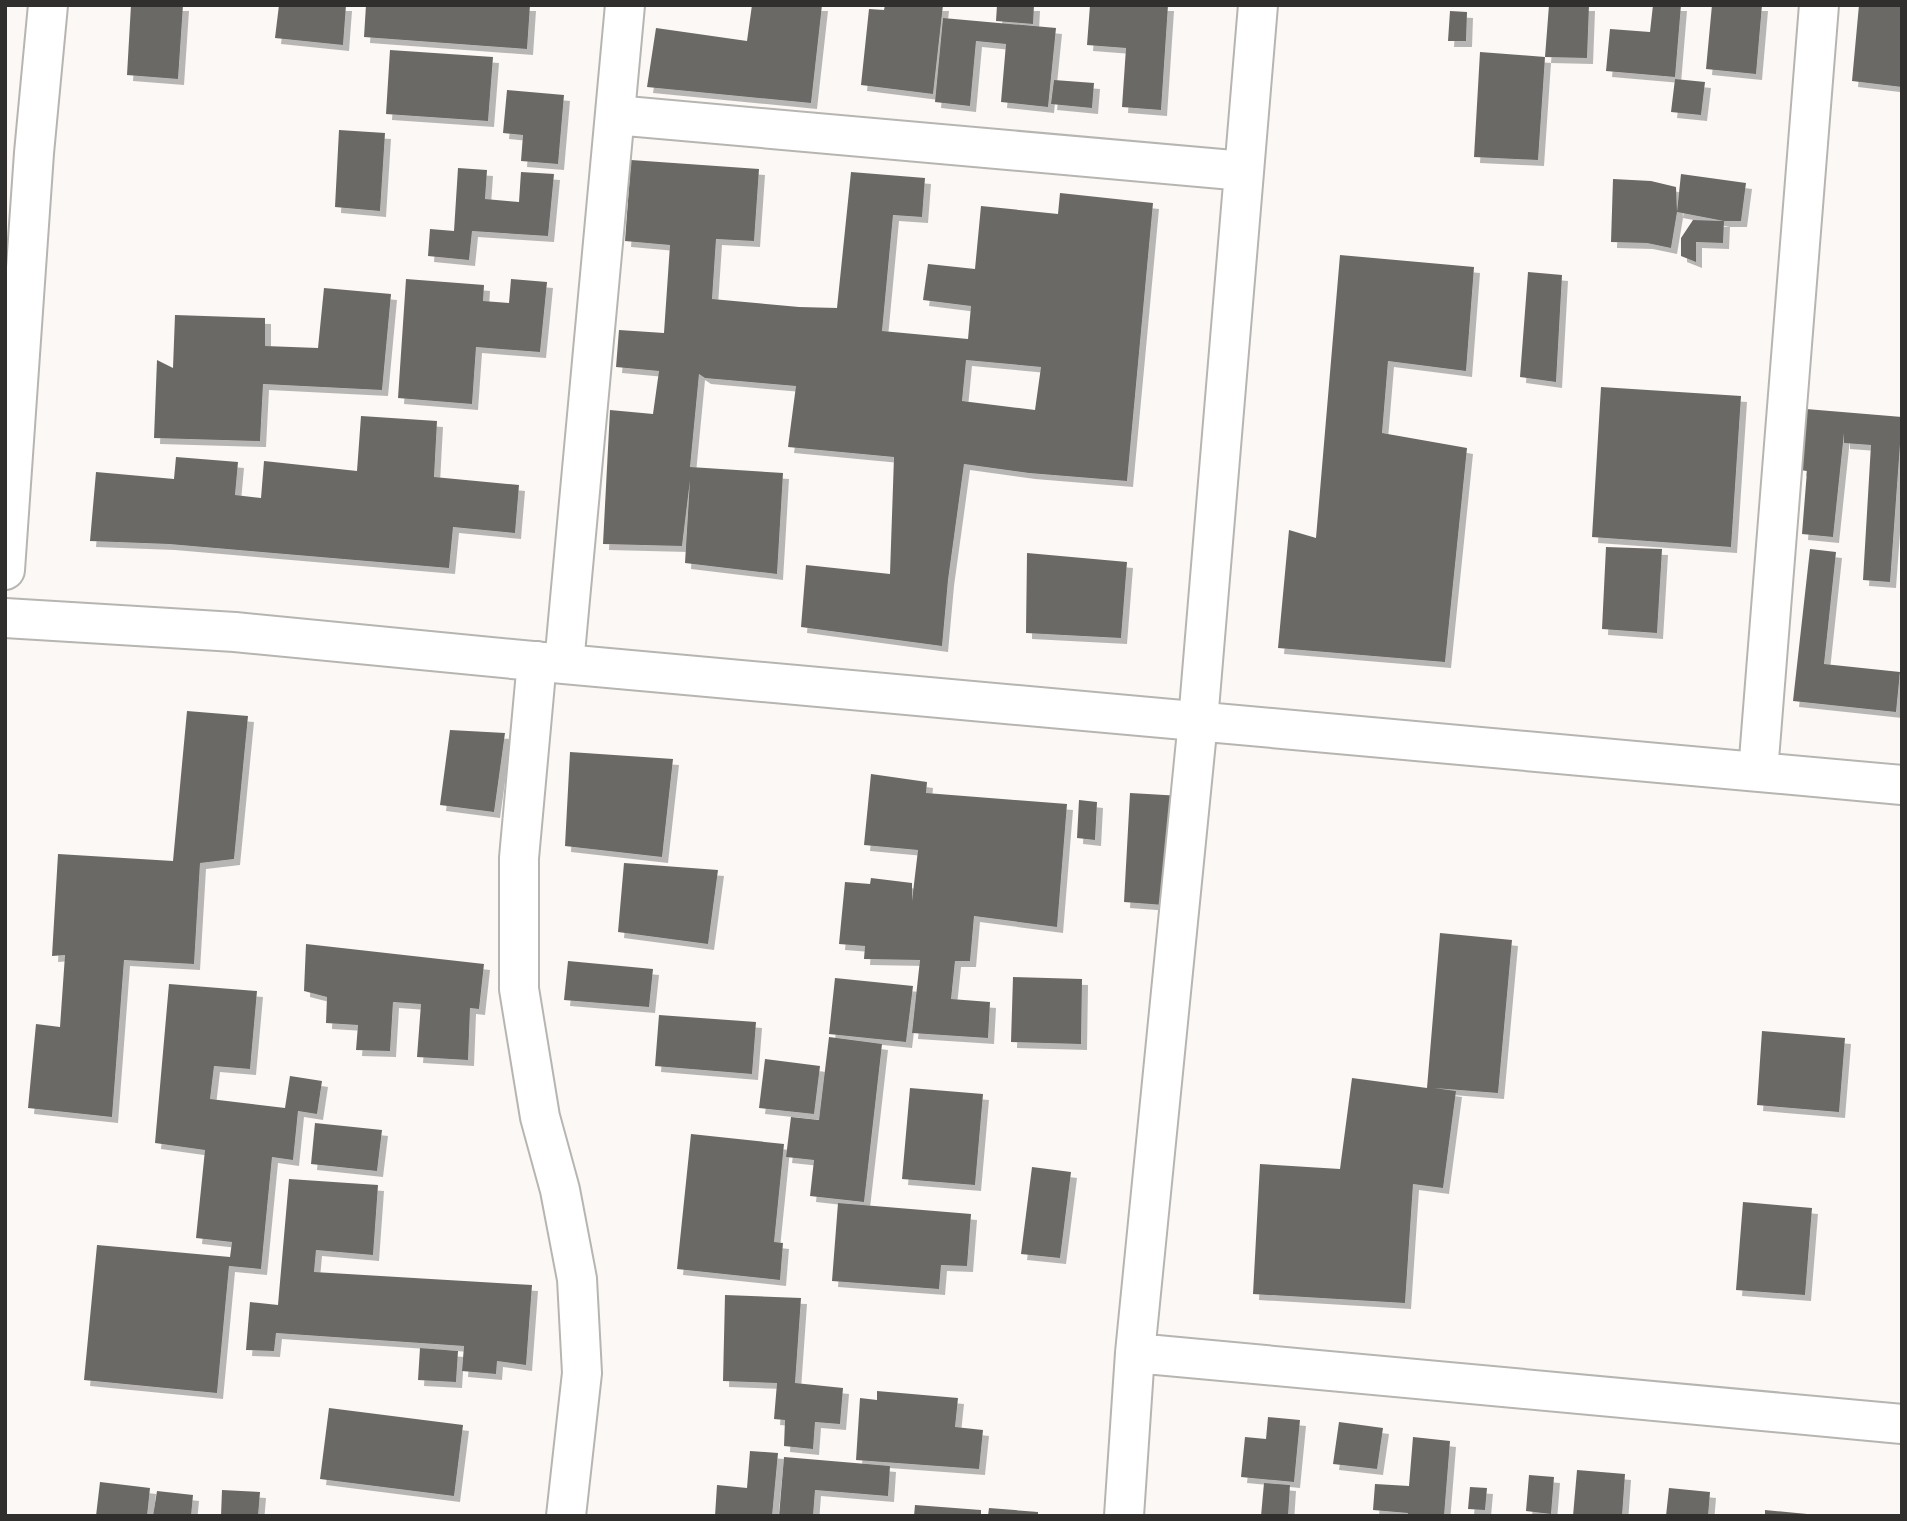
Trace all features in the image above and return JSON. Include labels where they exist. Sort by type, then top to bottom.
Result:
[{"type":"street","points":[[5,570],[34,153],[48,5]]},
{"type":"street","points":[[566,1516],[582,1373],[577,1279],[560,1190],[540,1117],[519,989],[519,858],[551,663],[615,115],[625,5]]},
{"type":"street","points":[[1124,1516],[1135,1353],[1198,721],[1258,5]]},
{"type":"street","points":[[1758,772],[1819,5]]},
{"type":"street","points":[[615,115],[1244,171]]},
{"type":"street","points":[[5,618],[235,632],[1902,785]]},
{"type":"street","points":[[1135,1353],[1902,1424]]},
{"type":"building","points":[[131,5],[183,5],[178,79],[127,75]]},
{"type":"building","points":[[279,5],[346,5],[343,45],[275,38]]},
{"type":"building","points":[[366,5],[530,5],[527,49],[364,37]]},
{"type":"building","points":[[752,5],[822,5],[811,103],[647,87],[656,28],[747,41]]},
{"type":"building","points":[[885,5],[943,5],[933,94],[861,85],[869,9],[884,10]]},
{"type":"building","points":[[997,5],[1034,5],[1033,24],[996,21]]},
{"type":"building","points":[[1090,5],[1168,5],[1161,110],[1122,107],[1126,48],[1087,45]]},
{"type":"building","points":[[1549,5],[1589,5],[1587,58],[1545,57]]},
{"type":"building","points":[[1653,5],[1681,5],[1675,77],[1606,71],[1610,29],[1650,32]]},
{"type":"building","points":[[1712,5],[1762,5],[1756,74],[1706,69]]},
{"type":"building","points":[[1859,5],[1902,5],[1902,87],[1852,81]]},
{"type":"building","points":[[1450,11],[1467,12],[1466,41],[1448,41]]},
{"type":"building","points":[[943,18],[1056,28],[1048,107],[1001,102],[1006,44],[976,41],[970,106],[935,102]]},
{"type":"building","points":[[390,50],[493,57],[488,121],[386,114]]},
{"type":"building","points":[[1480,52],[1545,57],[1538,160],[1474,157]]},
{"type":"building","points":[[1675,79],[1705,82],[1701,115],[1671,112]]},
{"type":"building","points":[[1054,80],[1094,83],[1092,108],[1051,104]]},
{"type":"building","points":[[507,90],[564,95],[558,164],[521,161],[523,135],[503,133]]},
{"type":"building","points":[[339,130],[385,133],[380,211],[335,207]]},
{"type":"building","points":[[631,160],[759,169],[754,241],[716,239],[712,299],[837,308],[851,172],[925,178],[922,217],[893,215],[882,331],[968,339],[971,306],[923,300],[928,264],[975,269],[981,206],[1058,214],[1060,193],[1153,203],[1127,481],[1029,473],[964,464],[942,646],[801,627],[806,565],[890,574],[894,457],[788,447],[796,386],[705,378],[699,374],[690,467],[783,473],[777,574],[685,563],[690,480],[682,546],[603,544],[610,410],[653,414],[659,371],[616,367],[619,330],[664,333],[670,245],[625,241]],"holes":[[[966,360],[1041,367],[1035,410],[962,401]]]},
{"type":"building","points":[[458,168],[487,170],[485,199],[519,202],[521,172],[554,174],[548,236],[472,231],[469,260],[428,256],[430,229],[454,231]]},
{"type":"building","points":[[1681,174],[1746,183],[1741,221],[1724,221],[1677,212]]},
{"type":"building","points":[[1613,179],[1651,181],[1676,187],[1677,212],[1671,248],[1647,243],[1611,242]]},
{"type":"building","points":[[1693,220],[1724,221],[1723,243],[1696,242],[1696,262],[1681,256],[1681,238]]},
{"type":"building","points":[[1340,255],[1474,267],[1466,371],[1388,361],[1382,433],[1467,448],[1445,662],[1278,648],[1289,530],[1316,538]]},
{"type":"building","points":[[1528,272],[1562,275],[1556,382],[1520,377]]},
{"type":"building","points":[[406,279],[484,285],[483,301],[509,303],[511,279],[547,282],[540,352],[476,347],[472,404],[398,398]]},
{"type":"building","points":[[324,288],[391,294],[382,390],[263,384],[260,441],[154,438],[157,360],[173,368],[175,315],[265,318],[265,346],[318,348]]},
{"type":"building","points":[[1601,387],[1741,396],[1731,547],[1592,537]]},
{"type":"building","points":[[1806,409],[1902,417],[1890,582],[1863,580],[1871,445],[1844,443],[1844,433],[1833,537],[1802,534],[1807,471],[1800,470]]},
{"type":"building","points":[[361,416],[437,421],[434,477],[519,485],[515,533],[453,527],[449,568],[169,544],[90,541],[96,472],[174,479],[176,457],[238,462],[235,495],[261,498],[264,461],[357,471]]},
{"type":"building","points":[[1606,547],[1662,549],[1657,633],[1602,629]]},
{"type":"building","points":[[1810,549],[1836,552],[1824,664],[1900,672],[1896,712],[1793,701]]},
{"type":"building","points":[[1027,553],[1127,562],[1121,638],[1026,633]]},
{"type":"building","points":[[187,711],[248,716],[234,859],[200,863],[194,964],[124,960],[112,1117],[28,1108],[36,1024],[60,1027],[65,955],[52,956],[58,854],[173,861]]},
{"type":"building","points":[[450,730],[505,733],[494,812],[440,805]]},
{"type":"building","points":[[570,752],[673,759],[662,857],[565,846]]},
{"type":"building","points":[[871,774],[927,782],[926,793],[1067,804],[1057,927],[974,916],[970,961],[955,961],[951,999],[990,1002],[988,1038],[912,1033],[920,960],[864,959],[865,946],[839,944],[845,882],[870,884],[871,878],[912,883],[912,901],[918,850],[864,845]]},
{"type":"building","points":[[1130,793],[1182,796],[1177,906],[1124,902]]},
{"type":"building","points":[[1079,800],[1097,802],[1095,840],[1077,838]]},
{"type":"building","points":[[624,863],[718,870],[708,944],[618,932]]},
{"type":"building","points":[[1440,933],[1512,940],[1498,1093],[1434,1088],[1456,1091],[1443,1188],[1413,1184],[1405,1303],[1253,1294],[1260,1164],[1340,1169],[1352,1078],[1427,1088]]},
{"type":"building","points":[[306,944],[484,964],[479,1009],[470,1008],[468,1060],[417,1057],[421,1004],[393,1002],[390,1051],[356,1050],[358,1025],[326,1023],[327,997],[304,991]]},
{"type":"building","points":[[568,961],[653,969],[649,1007],[564,1000]]},
{"type":"building","points":[[1013,977],[1082,979],[1081,1044],[1011,1042]]},
{"type":"building","points":[[835,978],[913,986],[906,1042],[829,1034]]},
{"type":"building","points":[[169,984],[257,991],[250,1069],[214,1066],[210,1099],[285,1108],[290,1076],[322,1081],[317,1114],[298,1111],[293,1160],[272,1157],[261,1269],[229,1266],[217,1393],[84,1380],[97,1245],[230,1257],[232,1242],[196,1238],[205,1150],[155,1143]]},
{"type":"building","points":[[659,1015],[756,1022],[752,1074],[655,1066]]},
{"type":"building","points":[[1762,1031],[1845,1038],[1839,1112],[1757,1105]]},
{"type":"building","points":[[829,1037],[882,1044],[864,1202],[810,1196],[814,1160],[786,1157],[791,1117],[819,1120]]},
{"type":"building","points":[[765,1059],[820,1066],[814,1114],[759,1108]]},
{"type":"building","points":[[910,1088],[983,1094],[975,1185],[902,1179]]},
{"type":"building","points":[[315,1123],[382,1130],[377,1171],[311,1164]]},
{"type":"building","points":[[691,1134],[784,1144],[774,1242],[783,1243],[780,1280],[677,1269]]},
{"type":"building","points":[[1032,1167],[1071,1172],[1060,1258],[1021,1254]]},
{"type":"building","points":[[289,1179],[378,1185],[373,1255],[316,1250],[314,1272],[532,1285],[526,1365],[497,1361],[496,1374],[462,1371],[464,1346],[276,1333],[274,1351],[246,1350],[250,1302],[278,1305]]},
{"type":"building","points":[[1743,1202],[1812,1208],[1805,1295],[1736,1290]]},
{"type":"building","points":[[838,1203],[971,1214],[967,1266],[941,1265],[939,1289],[832,1281]]},
{"type":"building","points":[[725,1295],[801,1298],[795,1383],[843,1388],[840,1424],[815,1422],[813,1449],[784,1446],[785,1420],[774,1419],[777,1383],[723,1381]]},
{"type":"building","points":[[420,1348],[458,1351],[456,1382],[418,1380]]},
{"type":"building","points":[[877,1391],[958,1398],[955,1427],[983,1430],[979,1469],[856,1460],[860,1398],[877,1400]]},
{"type":"building","points":[[329,1408],[463,1425],[454,1496],[320,1479]]},
{"type":"building","points":[[1268,1417],[1300,1420],[1294,1482],[1241,1477],[1245,1437],[1266,1439]]},
{"type":"building","points":[[1339,1422],[1383,1428],[1377,1469],[1333,1464]]},
{"type":"building","points":[[1413,1437],[1450,1441],[1444,1516],[1408,1516],[1408,1513],[1373,1510],[1375,1484],[1409,1486]]},
{"type":"building","points":[[750,1451],[778,1453],[772,1516],[715,1516],[717,1485],[747,1488]]},
{"type":"building","points":[[784,1457],[890,1466],[888,1496],[815,1490],[813,1516],[779,1516]]},
{"type":"building","points":[[1577,1470],[1625,1474],[1622,1516],[1573,1516]]},
{"type":"building","points":[[1529,1475],[1554,1477],[1551,1514],[1526,1511]]},
{"type":"building","points":[[100,1482],[150,1488],[147,1516],[96,1516]]},
{"type":"building","points":[[1264,1483],[1290,1485],[1288,1516],[1261,1516]]},
{"type":"building","points":[[1470,1487],[1487,1488],[1485,1510],[1468,1509]]},
{"type":"building","points":[[1669,1488],[1710,1492],[1708,1516],[1666,1516]]},
{"type":"building","points":[[222,1490],[260,1492],[258,1516],[221,1516]]},
{"type":"building","points":[[157,1491],[193,1495],[191,1516],[153,1516]]},
{"type":"building","points":[[915,1505],[981,1510],[981,1516],[914,1516]]},
{"type":"building","points":[[989,1508],[1038,1512],[1038,1516],[988,1516]]},
{"type":"building","points":[[1765,1510],[1807,1514],[1807,1516],[1765,1516]]}]
